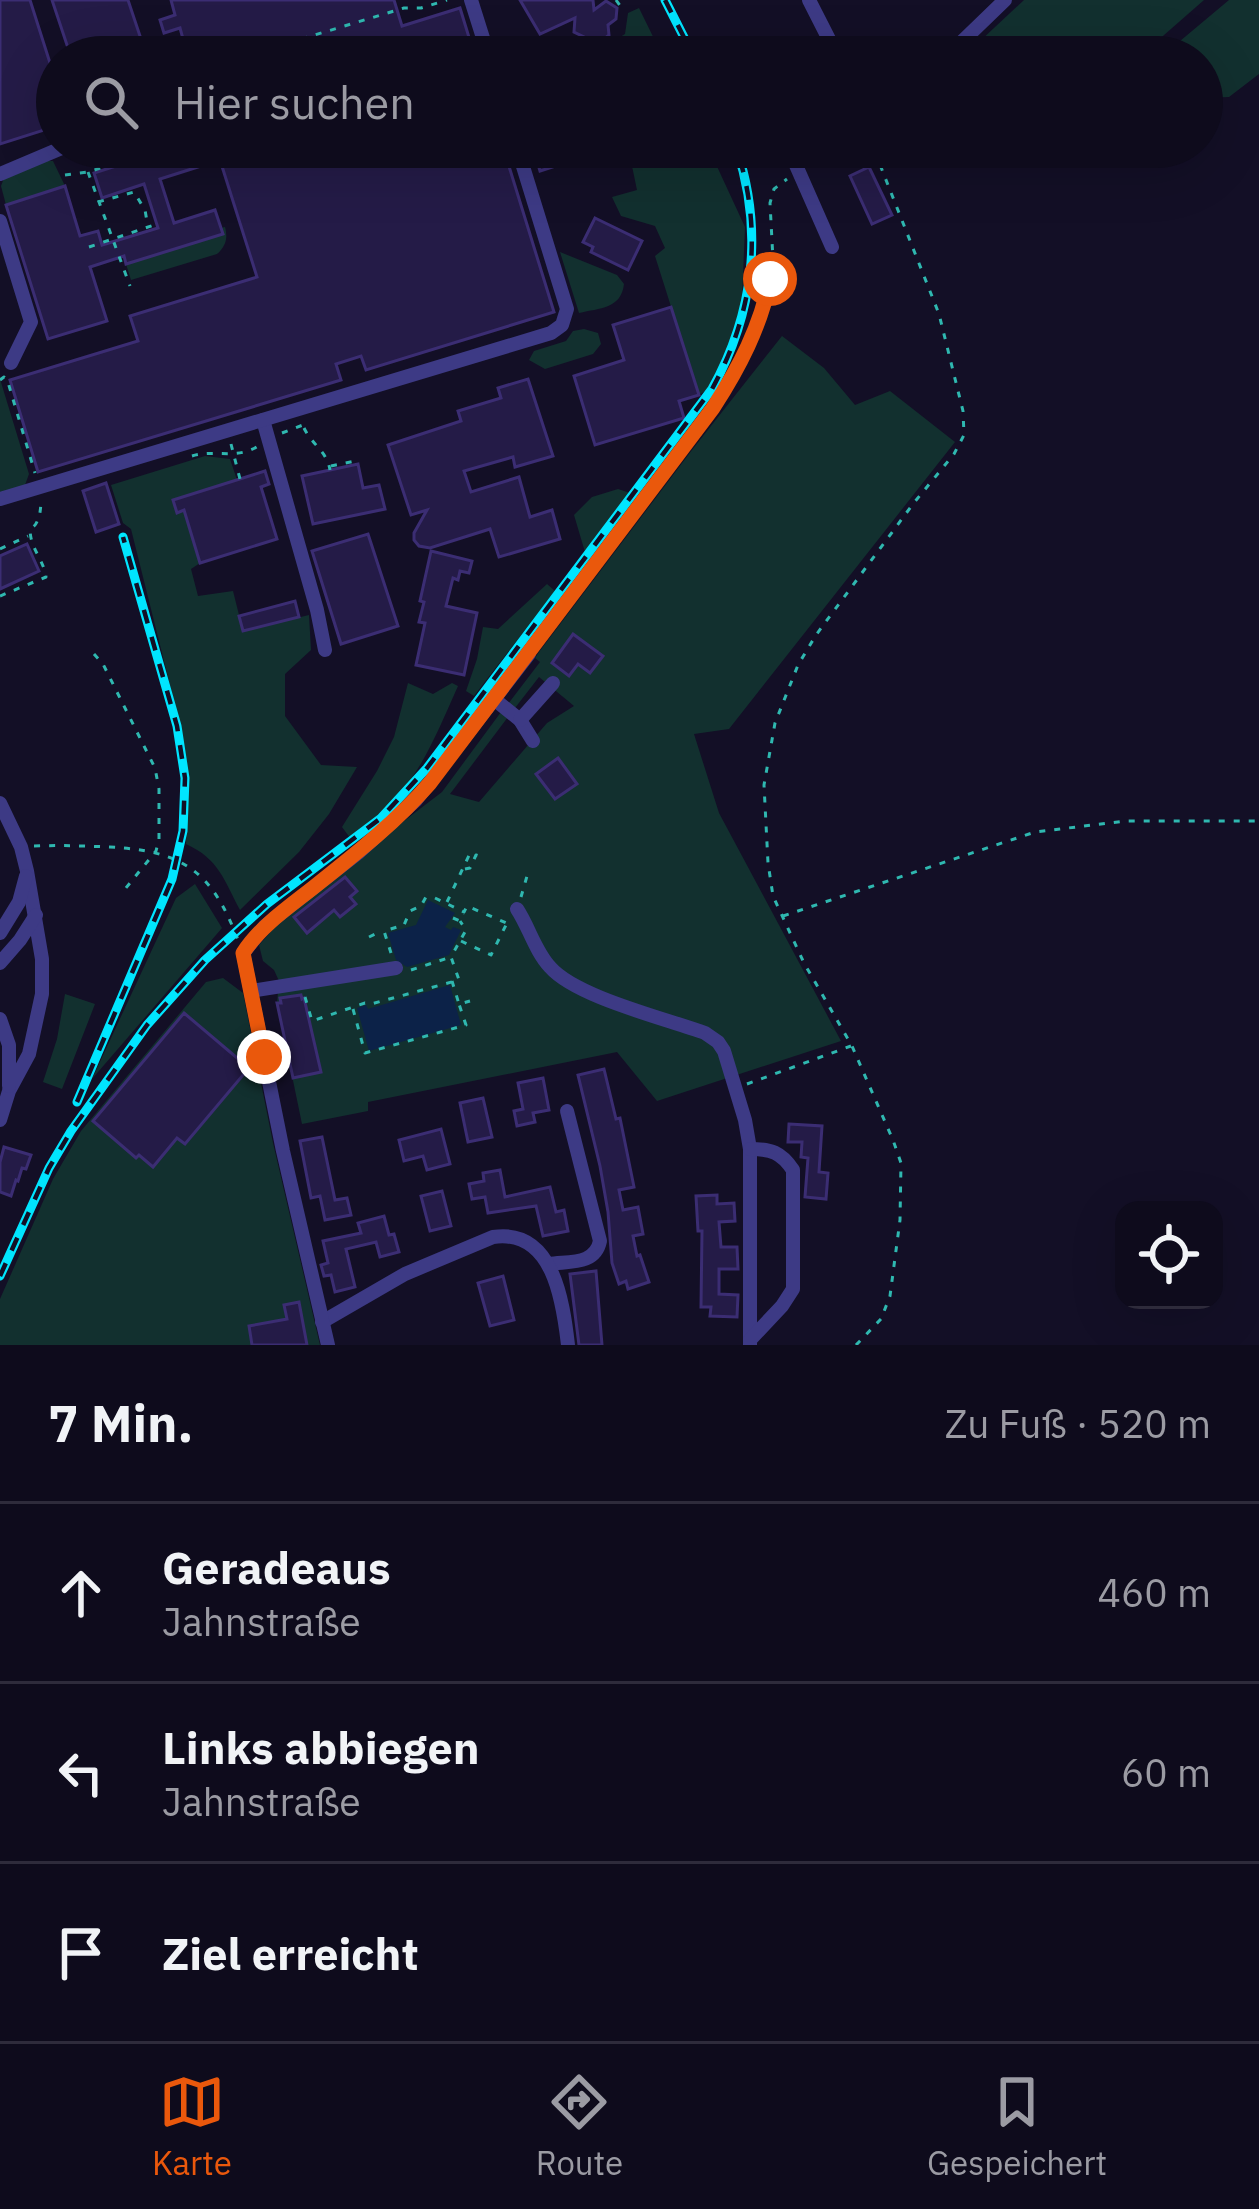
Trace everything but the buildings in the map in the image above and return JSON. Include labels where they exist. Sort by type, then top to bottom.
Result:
[{"type":"street","points":[[471,0],[482,36]]},
{"type":"street","points":[[809,0],[827,36]]},
{"type":"street","points":[[968,36],[1005,0]]},
{"type":"street","points":[[0,174],[36,159]]},
{"type":"street","points":[[0,499],[550,333],[562,325],[567,309],[523,168]]},
{"type":"street","points":[[795,169],[832,247]]},
{"type":"street","points":[[0,221],[31,322],[11,363]]},
{"type":"street","points":[[263,420],[325,650]]},
{"type":"street","points":[[328,1345],[243,953],[260,930],[416,800],[529,654]]},
{"type":"street","points":[[520,720],[553,683]]},
{"type":"street","points":[[494,699],[520,720],[533,741]]},
{"type":"street","points":[[0,803],[21,847],[42,959],[42,994],[29,1054],[0,1120]]},
{"type":"street","points":[[0,933],[19,902],[27,871]]},
{"type":"street","points":[[517,909],[549,967],[574,987],[711,1036],[724,1051],[750,1149],[750,1342]]},
{"type":"street","points":[[0,963],[36,915]]},
{"type":"street","points":[[250,991],[396,968]]},
{"type":"street","points":[[0,1019],[9,1045],[9,1091]]},
{"type":"street","points":[[549,1264],[592,1257],[600,1241],[567,1111]]},
{"type":"street","points":[[750,1149],[771,1150],[793,1169],[793,1289],[750,1342]]},
{"type":"street","points":[[322,1322],[405,1274],[507,1235],[532,1245],[549,1264],[568,1345]]},
{"type":"path","points":[[311,36],[447,0]]},
{"type":"path","points":[[616,0],[621,8]]},
{"type":"path","points":[[65,175],[101,168]]},
{"type":"path","points":[[856,1345],[881,1319],[890,1297],[902,1176],[893,1140],[852,1046],[803,963],[770,884],[764,785],[768,749],[798,664],[964,435],[963,411],[939,314],[881,168]]},
{"type":"path","points":[[529,654],[738,371],[770,279],[770,202],[774,189],[795,169]]},
{"type":"path","points":[[88,172],[130,286]]},
{"type":"path","points":[[98,202],[134,192],[146,210],[148,227]]},
{"type":"path","points":[[89,247],[157,224]]},
{"type":"path","points":[[0,380],[7,379],[42,500],[30,536],[46,577],[0,596]]},
{"type":"path","points":[[187,458],[205,452],[234,455],[251,451],[303,425],[325,453],[330,468],[360,460]]},
{"type":"path","points":[[227,431],[240,479]]},
{"type":"path","points":[[0,549],[30,536]]},
{"type":"path","points":[[94,654],[155,768],[159,789],[156,851],[121,894]]},
{"type":"path","points":[[782,916],[1035,832],[1126,820],[1259,821]]},
{"type":"path","points":[[21,847],[156,851],[178,859],[203,879],[222,905],[243,953]]},
{"type":"path","points":[[447,904],[472,848]]},
{"type":"path","points":[[462,871],[479,856]]},
{"type":"path","points":[[460,921],[467,906],[511,926],[527,876],[533,874]]},
{"type":"path","points":[[369,937],[404,925],[410,911],[422,907],[427,895]]},
{"type":"path","points":[[435,898],[464,912]]},
{"type":"path","points":[[455,908],[459,901]]},
{"type":"path","points":[[384,931],[398,975],[452,957],[466,930],[453,918]]},
{"type":"path","points":[[461,940],[491,956],[507,924]]},
{"type":"path","points":[[296,984],[308,1001],[312,1021],[459,980],[452,957]]},
{"type":"path","points":[[352,1007],[365,1053],[466,1025],[452,981]]},
{"type":"path","points":[[459,1004],[470,1001]]},
{"type":"path","points":[[735,1089],[852,1046]]},
{"type":"green space","points":[[1024,0],[1204,0],[1163,36],[985,36]]},
{"type":"green space","points":[[1229,0],[1259,0],[1259,74],[1223,97],[1223,36],[1186,36]]},
{"type":"green space","points":[[639,8],[653,36],[621,36],[628,13]]},
{"type":"green space","points":[[36,165],[56,168],[65,186],[6,205],[4,178]]},
{"type":"green space","points":[[632,168],[718,168],[745,227],[742,300],[734,343],[710,388],[699,395],[655,256],[665,248],[655,226],[621,216],[612,197],[637,190]]},
{"type":"green space","points":[[225,227],[226,242],[217,254],[131,280],[126,264],[222,234]]},
{"type":"green space","points":[[560,252],[617,275],[624,284],[619,298],[608,306],[579,313]]},
{"type":"green space","points":[[573,331],[598,333],[601,344],[593,354],[545,369],[529,360],[534,351],[566,341]]},
{"type":"green space","points":[[782,336],[824,368],[855,405],[890,391],[955,442],[729,729],[694,734],[719,813],[841,1041],[657,1101],[617,1052],[368,1102],[368,1111],[302,1124],[277,1003],[279,981],[263,961],[259,945],[370,847],[442,792],[501,712],[508,717],[450,794],[479,802],[547,723],[574,706],[539,677],[515,708],[508,704],[540,662],[535,658],[539,652]]},
{"type":"green space","points":[[0,379],[29,474],[25,485],[0,494]]},
{"type":"green space","points":[[205,456],[230,459],[237,480],[173,500],[177,512],[184,510],[200,563],[191,569],[198,596],[233,591],[243,631],[309,615],[311,650],[285,674],[285,716],[321,765],[357,767],[299,852],[240,910],[213,864],[186,844],[188,778],[180,725],[131,529],[123,523],[111,485]]},
{"type":"green space","points":[[618,489],[630,493],[585,552],[574,515],[592,497]]},
{"type":"green space","points":[[547,584],[555,591],[474,696],[466,691],[483,627],[498,629]]},
{"type":"green space","points":[[408,683],[433,694],[452,683],[458,686],[416,771],[390,805],[351,839],[342,827],[394,737]]},
{"type":"green space","points":[[195,884],[222,928],[92,1079],[176,898]]},
{"type":"green space","points":[[223,978],[243,993],[320,1345],[0,1345],[0,1299],[53,1179],[81,1131],[206,982]]},
{"type":"green space","points":[[65,994],[95,1004],[62,1089],[43,1082]]},
{"type":"water","points":[[428,900],[455,913],[445,927],[461,930],[449,955],[407,967],[396,960],[388,933],[416,925]]},
{"type":"water","points":[[450,985],[461,1025],[369,1051],[357,1008],[366,1005],[368,1009]]},
{"type":"railway","points":[[665,0],[683,36]]},
{"type":"railway","points":[[0,1276],[49,1168],[147,1025],[205,960],[267,904],[381,818],[427,768],[712,389],[737,331],[750,271],[750,209],[742,168]]},
{"type":"railway","points":[[77,1102],[172,879],[183,831],[185,778],[177,726],[123,537]]},
{"type":"route","points":[[264,1057],[243,953],[248,945],[397,819],[430,783],[738,371],[770,279]]}]
